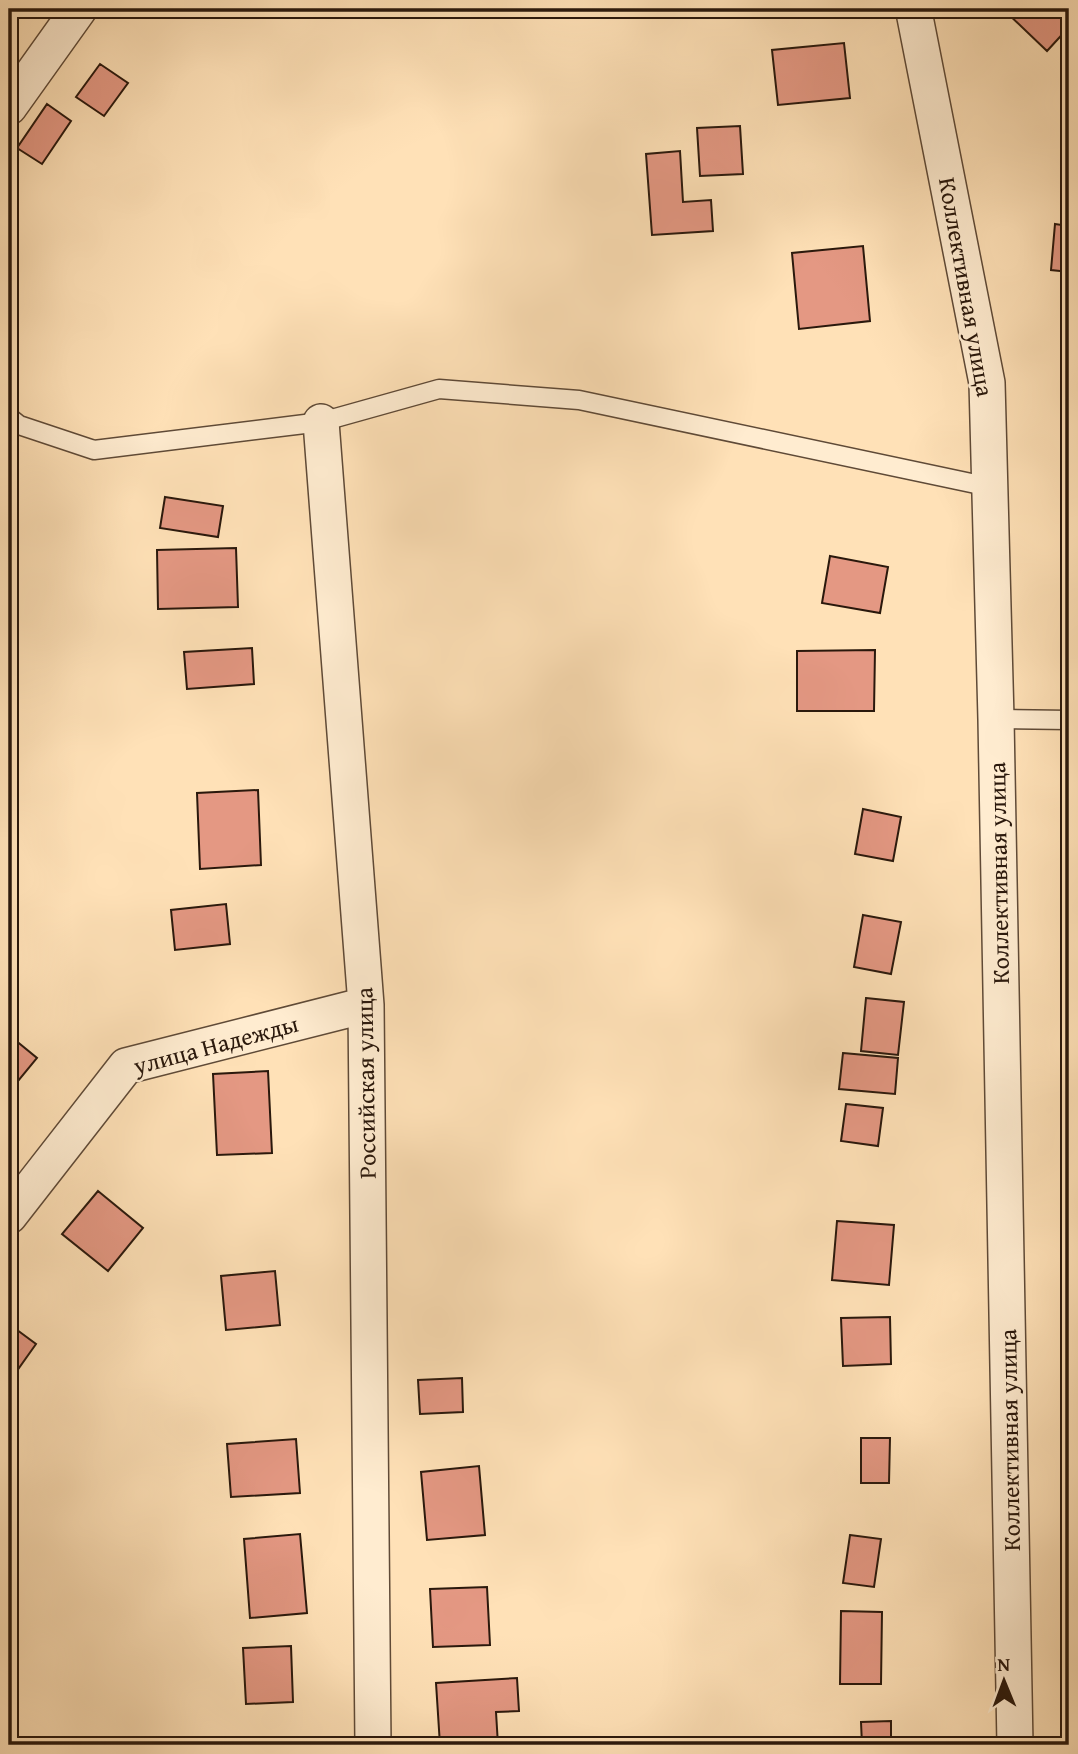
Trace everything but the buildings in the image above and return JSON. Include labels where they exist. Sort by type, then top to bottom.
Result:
[{"type":"street","points":[[9,107],[79,9]]},
{"type":"street","name":"Коллективная улица","points":[[916,9],[914,12],[986,383],[996,719],[1015,1745]]},
{"type":"street","name":"Российская улица","points":[[321,422],[366,1005],[373,1745]]},
{"type":"street","name":"улица Надежды","points":[[9,1216],[126,1066],[366,1005]]},
{"type":"lane","points":[[9,417],[19,425],[94,450],[321,422],[439,389],[579,400],[990,487]]},
{"type":"lane","points":[[996,719],[1069,720]]}]
